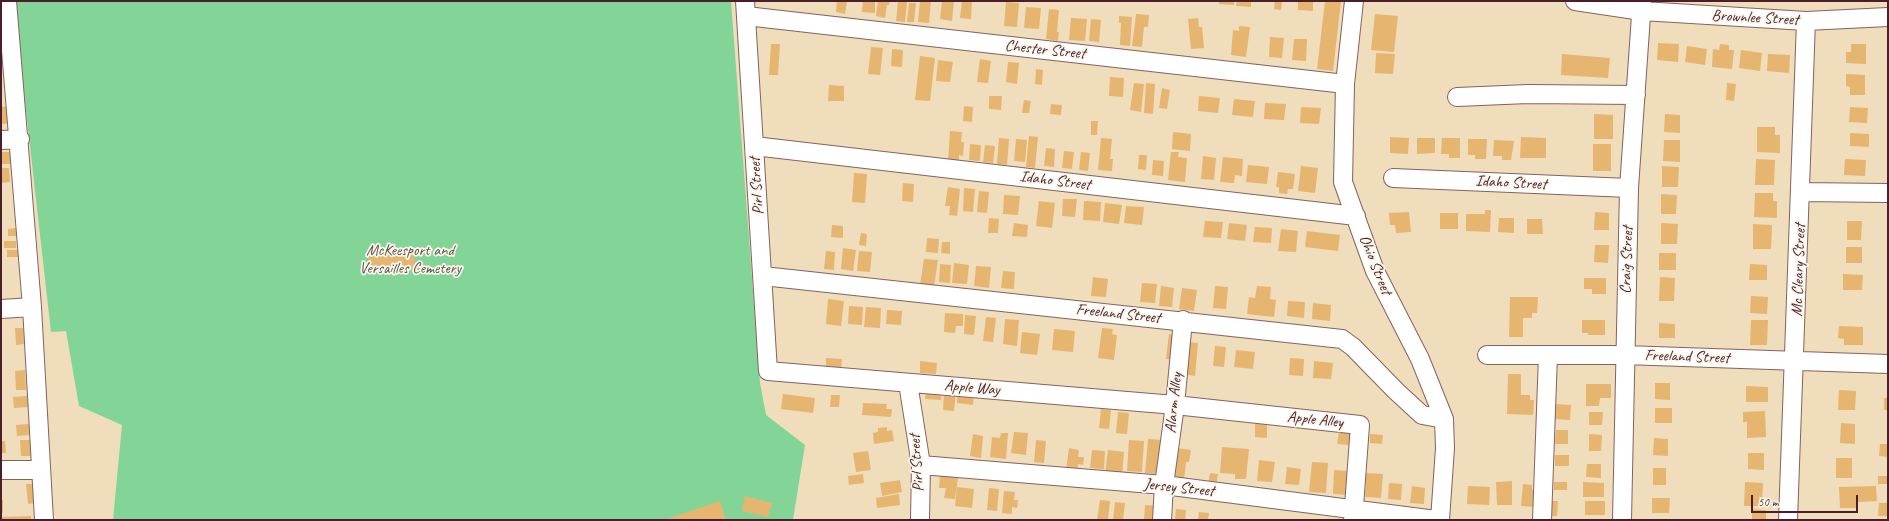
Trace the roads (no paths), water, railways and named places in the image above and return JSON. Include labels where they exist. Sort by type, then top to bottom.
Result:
[{"type":"street","points":[[8,1],[32,307],[44,520]]},
{"type":"street","name":"Ohio Street","points":[[1354,1],[1345,84],[1343,182],[1375,271],[1420,359],[1444,419],[1445,448],[1440,520]]},
{"type":"street","name":"Brownlee Street","points":[[1575,1],[1806,21],[1888,17]]},
{"type":"street","name":"Craig Street","points":[[1622,520],[1624,355],[1629,188],[1642,6]]},
{"type":"street","name":"Chester Street","points":[[745,9],[1345,84]]},
{"type":"street","name":"Pirl Street","points":[[745,9],[768,371]]},
{"type":"street","name":"Mc Cleary Street","points":[[1788,520],[1795,361],[1806,21]]},
{"type":"street","points":[[1457,97],[1528,94],[1636,95]]},
{"type":"street","points":[[1,140],[20,139]]},
{"type":"street","name":"Idaho Street","points":[[754,146],[1356,216]]},
{"type":"street","name":"Idaho Street","points":[[1393,178],[1629,188]]},
{"type":"street","points":[[1801,192],[1888,193]]},
{"type":"street","name":"Freeland Street","points":[[763,276],[1183,320],[1342,339],[1354,347],[1396,391],[1422,415],[1444,419]]},
{"type":"street","points":[[1,309],[32,307]]},
{"type":"street","name":"Alarm Alley","points":[[1162,520],[1164,485],[1175,405],[1183,320]]},
{"type":"street","name":"Freeland Street","points":[[1487,355],[1624,355],[1888,364]]},
{"type":"street","points":[[1542,520],[1548,355]]},
{"type":"street","name":"Apple Way","points":[[768,371],[1175,405]]},
{"type":"street","name":"Pirl Street","points":[[908,383],[921,465],[920,520]]},
{"type":"street","name":"Apple Alley","points":[[1175,405],[1360,425],[1353,515]]},
{"type":"street","name":"Jersey Street","points":[[921,465],[1164,485],[1353,515],[1436,520]]},
{"type":"street","points":[[1,470],[40,470]]},
{"type":"park label","name":"McKeesport and Versailles Cemetery","points":[[410,260]]}]
